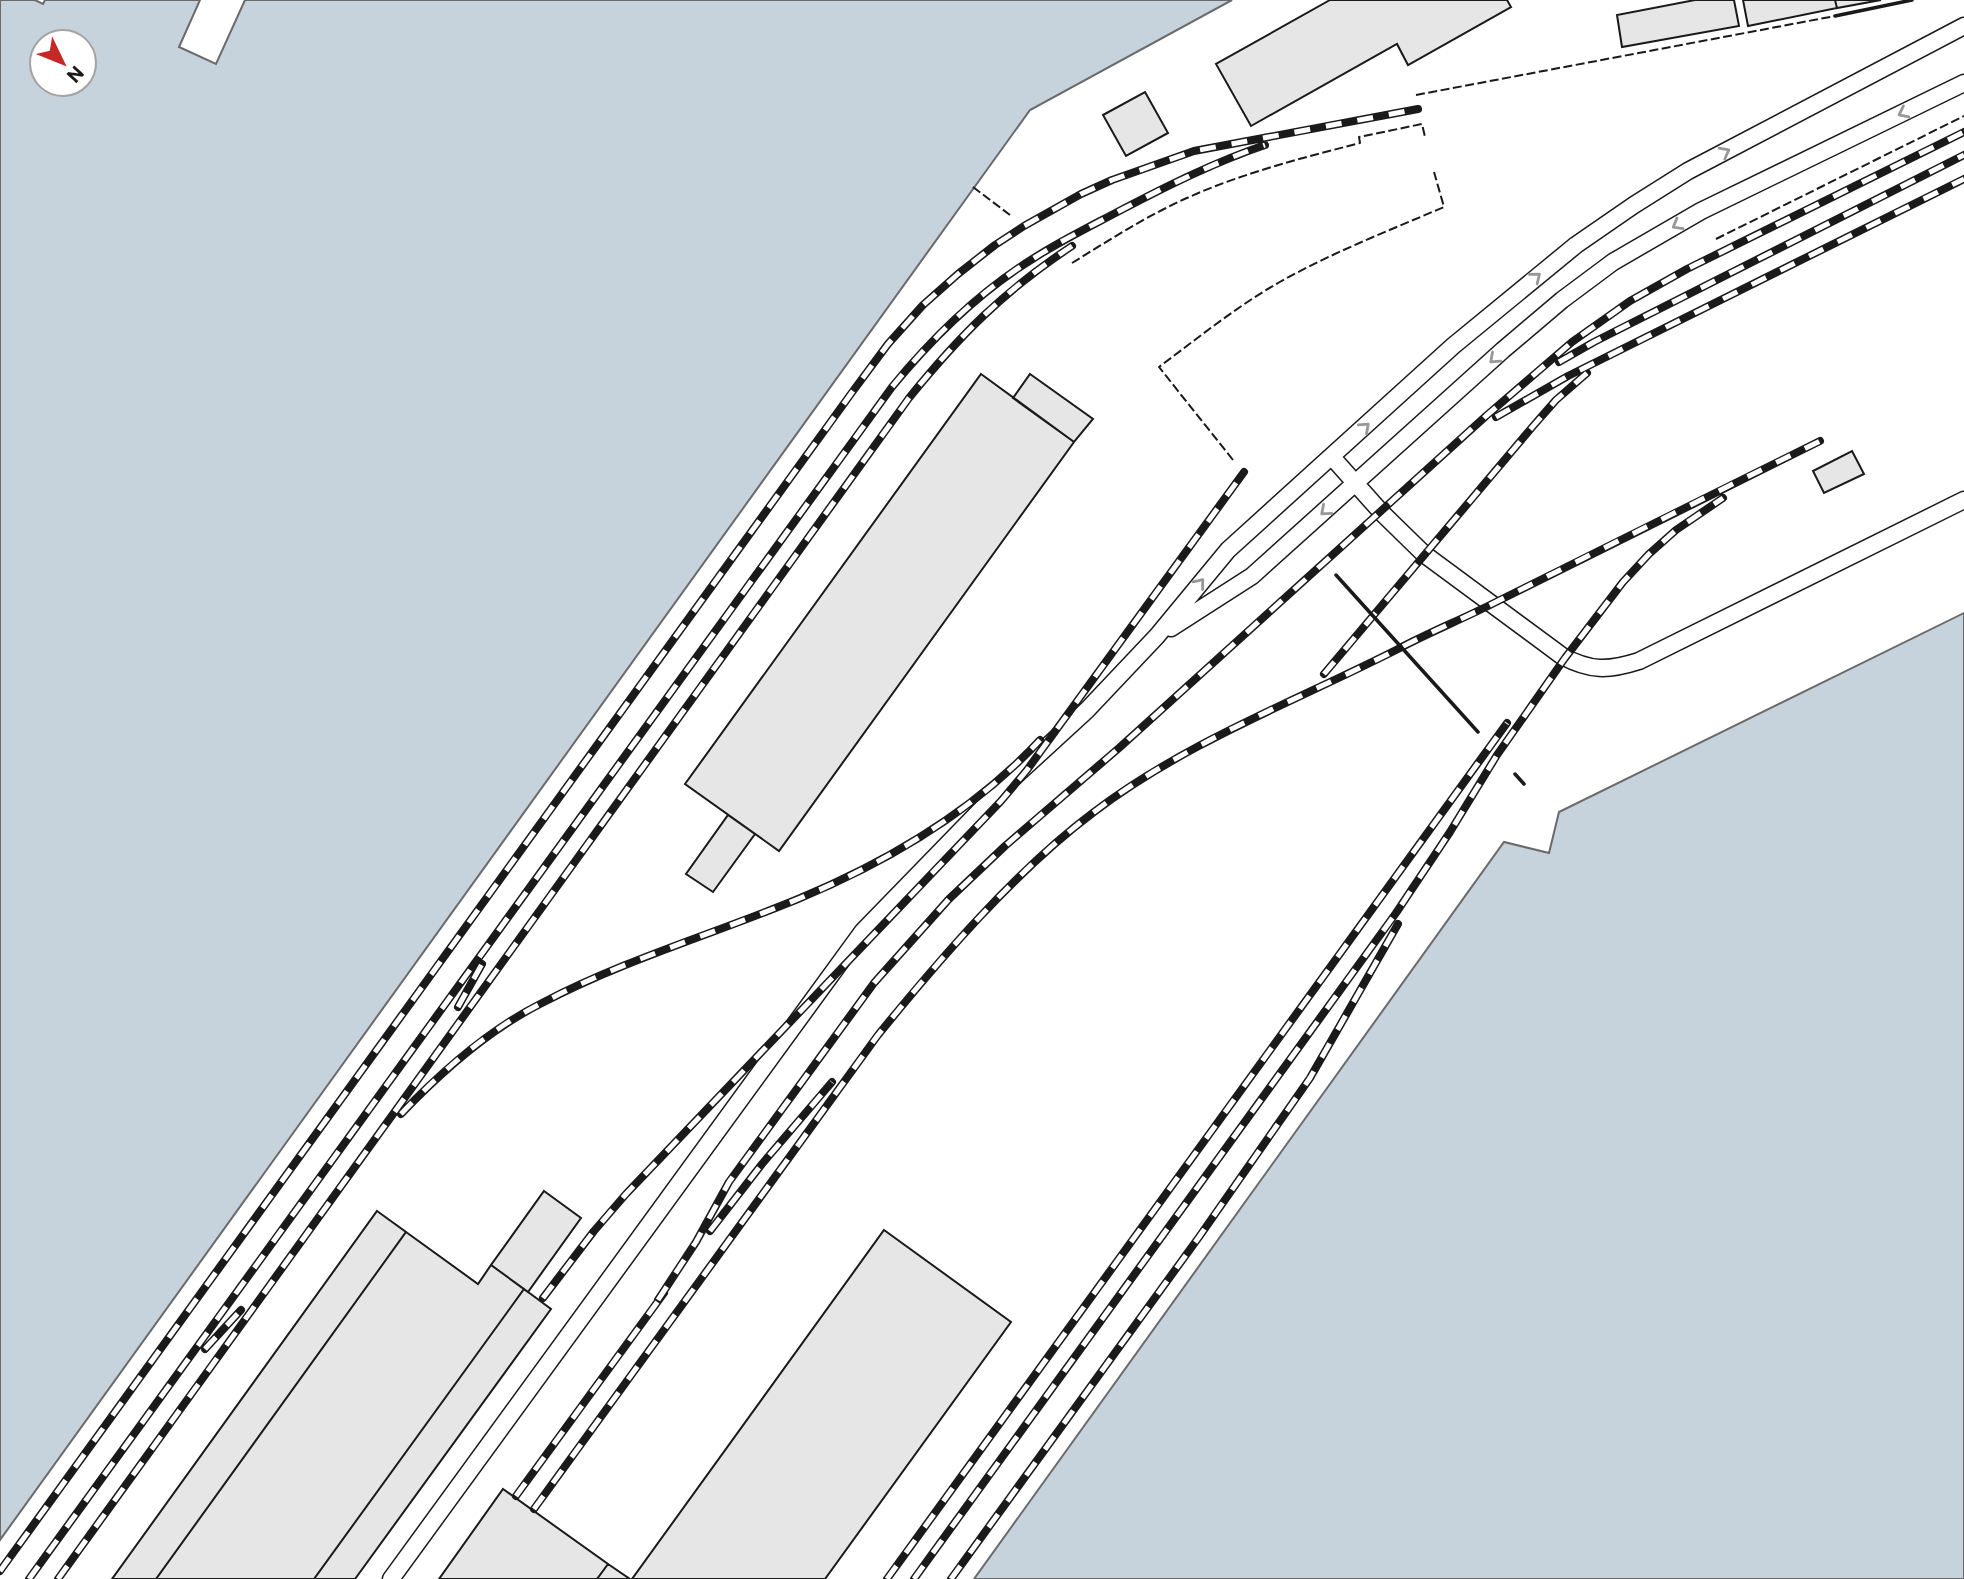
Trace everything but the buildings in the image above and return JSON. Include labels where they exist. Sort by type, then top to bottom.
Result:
[{"type":"lane","points":[[391,1579],[863,931],[1001,789],[1087,710],[1157,636],[1228,550],[1453,346],[1576,245],[1688,171],[1964,26]]},
{"type":"lane","points":[[1157,636],[1252,576],[1503,350],[1562,300],[1613,262],[1701,211],[1964,83]]},
{"type":"lane","points":[[1332,457],[1424,554],[1562,656],[1583,666],[1600,669],[1639,661],[1964,500]]},
{"type":"shaded area","points":[[0,0],[35,0],[43,4],[45,0],[200,0],[179,47],[216,64],[245,0],[1232,0],[1030,110],[0,1540]]},
{"type":"shaded area","points":[[1964,613],[1964,1579],[974,1579],[1504,842],[1549,853],[1559,812]]},
{"type":"railway","points":[[0,1571],[853,391],[888,344],[923,305],[995,245],[1081,194],[1112,180],[1194,151],[1418,109]]},
{"type":"railway","points":[[658,1300],[696,1242],[729,1182],[874,983],[949,899],[1005,846],[1119,748],[1486,416],[1572,342],[1630,301],[1687,269],[1964,132]]},
{"type":"railway","points":[[29,1579],[908,368],[940,333],[994,285],[1034,258],[1175,183],[1265,145]]},
{"type":"railway","points":[[1559,362],[1964,155]]},
{"type":"railway","points":[[1496,417],[1568,376],[1964,179]]},
{"type":"railway","points":[[58,1579],[909,398],[984,315],[1025,280],[1072,246]]},
{"type":"railway","points":[[1324,674],[1534,425],[1556,400],[1587,373]]},
{"type":"railway","points":[[534,1509],[878,1035],[1007,888],[1065,835],[1129,787],[1204,743],[1820,441]]},
{"type":"railway","points":[[543,1298],[626,1194],[1001,801],[1027,770],[1244,472]]},
{"type":"railway","points":[[914,1579],[1396,913],[1497,755],[1565,658],[1623,582],[1649,554],[1676,530],[1723,498]]},
{"type":"railway","points":[[887,1579],[1507,723]]},
{"type":"railway","points":[[401,1114],[467,1052],[522,1014],[637,960],[798,899],[864,869],[958,812],[987,790],[1040,740]]},
{"type":"railway","points":[[951,1579],[1199,1237],[1310,1078],[1398,924]]},
{"type":"railway","points":[[458,1007],[482,964]]},
{"type":"railway","points":[[710,1231],[762,1164],[832,1082]]},
{"type":"railway","points":[[516,1496],[664,1293]]},
{"type":"railway","points":[[205,1349],[241,1310]]},
{"type":"fence","points":[[1416,95],[1835,16]]},
{"type":"fence","points":[[1716,239],[1964,116]]},
{"type":"fence","points":[[1072,263],[1166,208],[1237,178],[1360,143],[1359,137],[1422,124],[1425,137]]},
{"type":"fence","points":[[1233,460],[1159,367],[1232,312],[1278,283],[1339,252],[1444,207],[1434,172]]},
{"type":"fence","points":[[973,187],[1010,215]]},
{"type":"wall","points":[[1835,16],[1912,0]]},
{"type":"wall","points":[[1336,575],[1478,732]]},
{"type":"wall","points":[[1515,774],[1524,784]]}]
